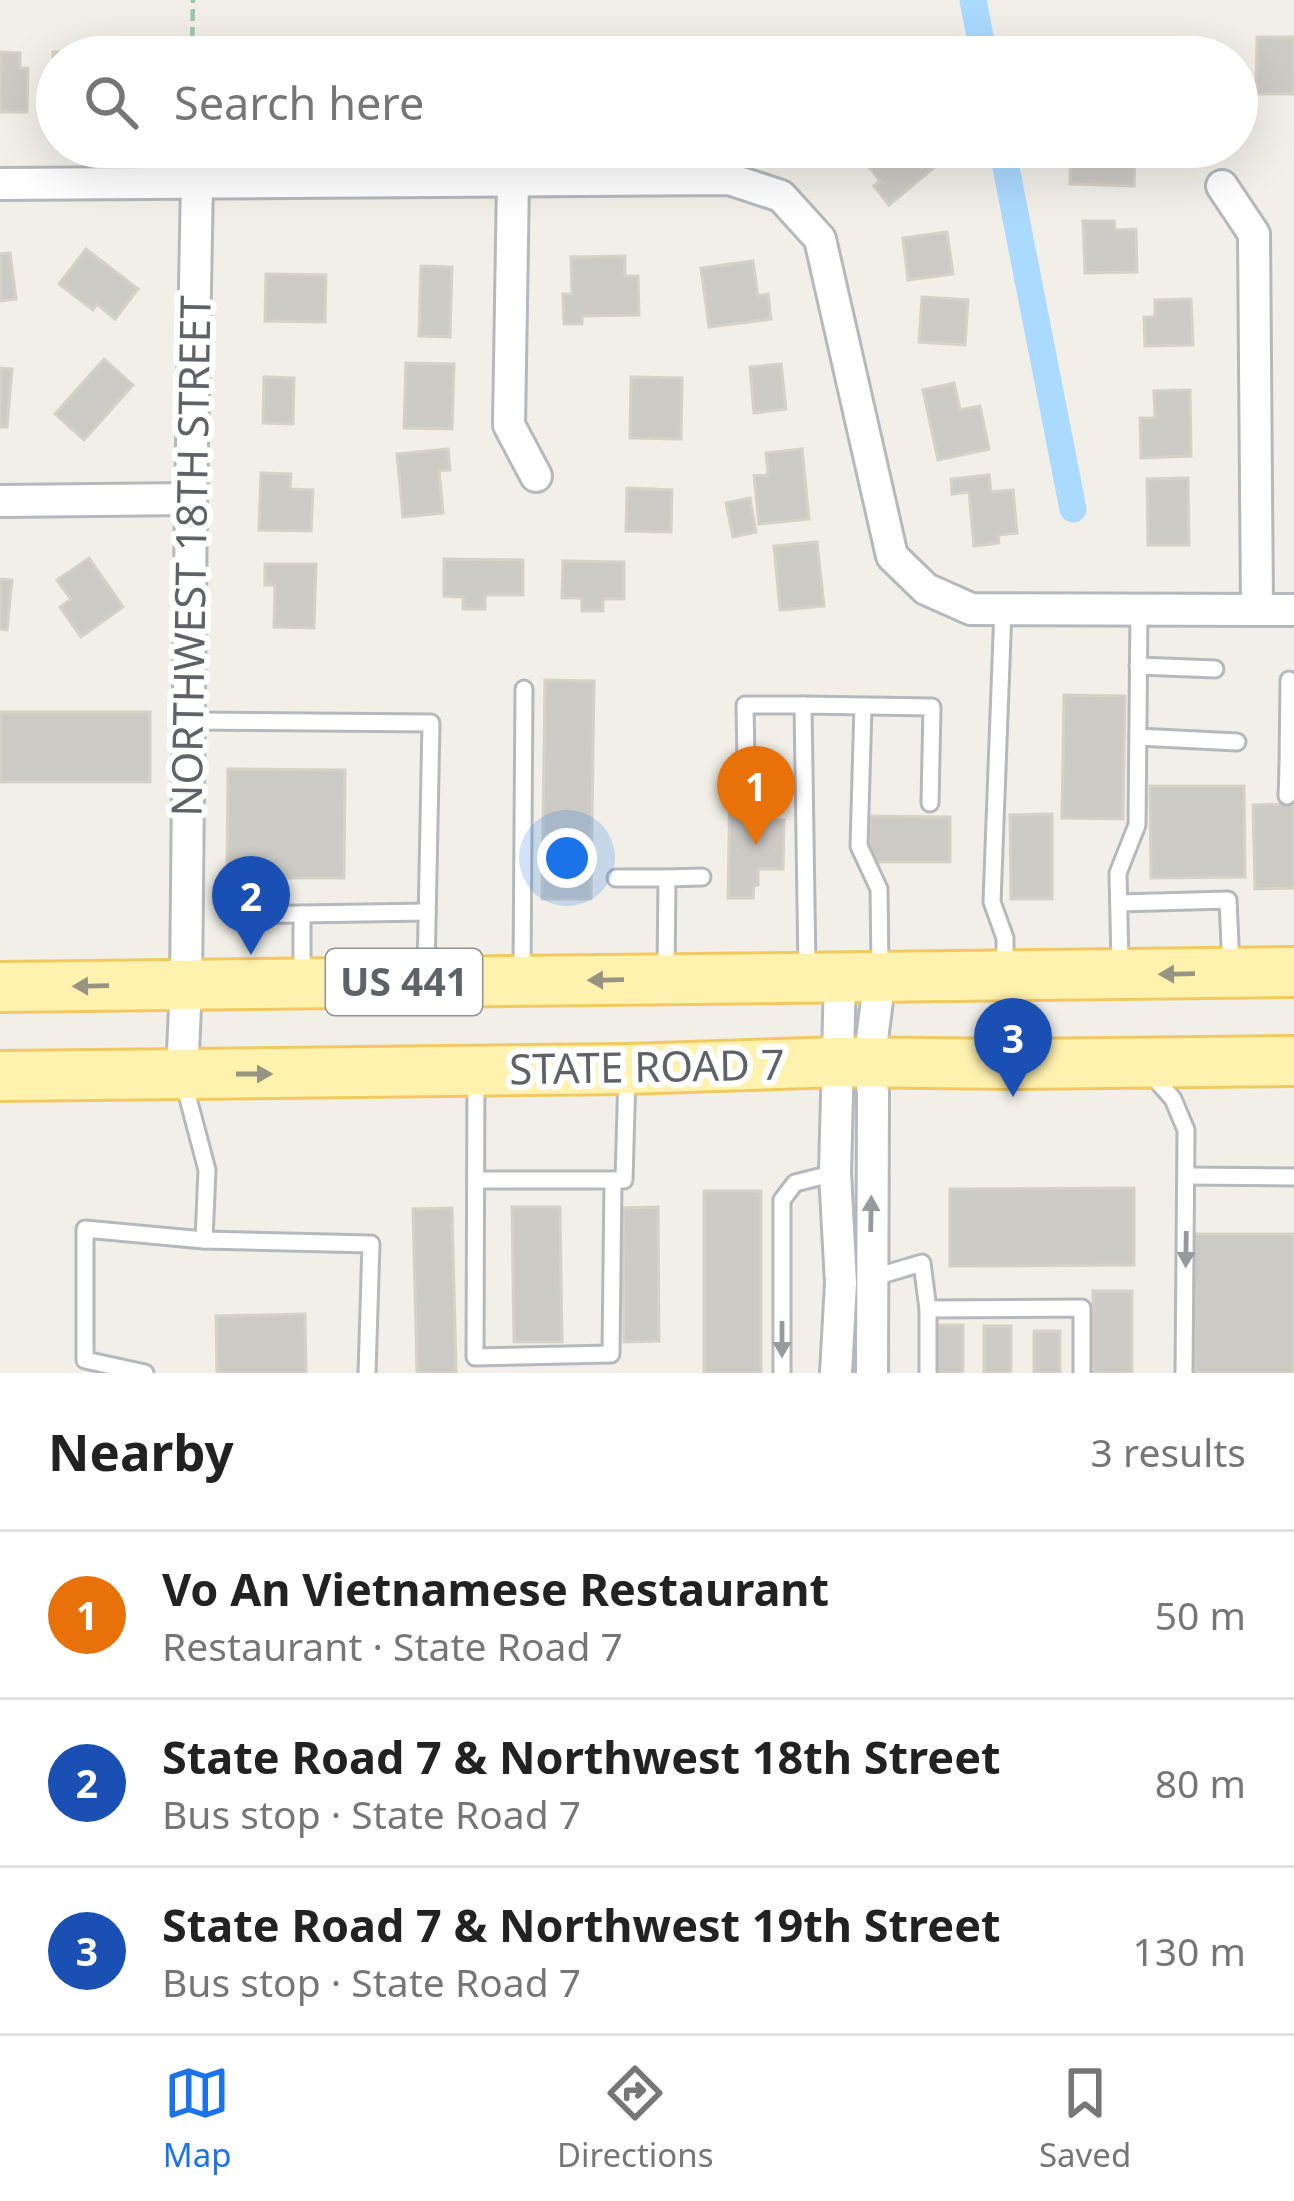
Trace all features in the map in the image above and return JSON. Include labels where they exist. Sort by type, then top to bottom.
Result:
[{"type":"main road","name":"STATE ROAD 7","points":[[0,987],[1294,972]]},
{"type":"main road","name":"STATE ROAD 7","points":[[0,1076],[1294,1061]]},
{"type":"street","points":[[0,184],[729,179],[781,196],[820,238],[892,556],[926,589],[970,608],[1294,610]]},
{"type":"street","points":[[513,181],[508,424],[536,476]]},
{"type":"street","name":"NORTHWEST 18TH STREET","points":[[182,1074],[197,182]]},
{"type":"street","points":[[1222,186],[1254,234],[1257,610]]},
{"type":"street","points":[[0,501],[190,499]]},
{"type":"street","points":[[843,977],[854,1063],[835,1173],[872,1373]]},
{"type":"street","points":[[836,1373],[856,1281],[872,1093],[854,1063]]},
{"type":"lane","points":[[1003,609],[992,902],[1005,938],[1005,976]]},
{"type":"lane","points":[[1120,974],[1118,873],[1137,825],[1139,609]]},
{"type":"lane","points":[[1138,666],[1215,669]]},
{"type":"lane","points":[[1287,796],[1289,680]]},
{"type":"lane","points":[[522,981],[524,689]]},
{"type":"lane","points":[[746,762],[745,704],[932,707],[930,803]]},
{"type":"lane","points":[[802,705],[843,977]]},
{"type":"lane","points":[[843,977],[879,889],[859,846],[863,707]]},
{"type":"lane","points":[[188,722],[430,723],[426,982]]},
{"type":"lane","points":[[1138,737],[1237,742]]},
{"type":"lane","points":[[616,878],[702,877]]},
{"type":"lane","points":[[666,980],[667,878]]},
{"type":"lane","points":[[1119,903],[1228,900],[1231,973]]},
{"type":"lane","points":[[236,915],[427,912]]},
{"type":"lane","points":[[302,914],[302,983]]},
{"type":"lane","points":[[1141,1063],[1173,1099],[1186,1130],[1184,1373]]},
{"type":"lane","points":[[476,1180],[624,1180],[627,1069]]},
{"type":"lane","points":[[476,1071],[475,1357],[611,1354],[613,1180]]},
{"type":"lane","points":[[182,1074],[207,1171],[204,1240]]},
{"type":"lane","points":[[782,1373],[782,1200],[796,1183],[835,1173]]},
{"type":"lane","points":[[1187,1176],[1294,1177]]},
{"type":"lane","points":[[145,1373],[85,1360],[85,1229],[204,1240],[371,1244],[367,1373]]},
{"type":"lane","points":[[856,1281],[922,1263],[928,1373]]},
{"type":"lane","points":[[928,1309],[1082,1308],[1082,1373]]},
{"type":"path","points":[[192,36],[193,0]]},
{"type":"building","points":[[1258,37],[1294,37],[1294,94],[1258,94]]},
{"type":"building","points":[[0,52],[20,53],[20,68],[28,68],[27,112],[0,112]]},
{"type":"building","points":[[870,168],[933,168],[889,205],[874,186],[880,181]]},
{"type":"building","points":[[1070,168],[1135,168],[1134,186],[1070,184]]},
{"type":"building","points":[[1083,221],[1114,221],[1115,230],[1136,229],[1137,272],[1085,273]]},
{"type":"building","points":[[947,232],[953,274],[908,280],[903,238]]},
{"type":"building","points":[[86,249],[138,289],[115,319],[97,304],[93,310],[59,284]]},
{"type":"building","points":[[10,253],[16,299],[0,301],[0,254]]},
{"type":"building","points":[[625,256],[625,276],[638,276],[639,315],[582,316],[582,324],[564,324],[563,294],[572,294],[571,257]]},
{"type":"building","points":[[753,261],[758,296],[768,294],[771,319],[709,327],[701,268]]},
{"type":"building","points":[[421,266],[452,267],[450,337],[419,336]]},
{"type":"building","points":[[266,274],[326,275],[325,322],[265,321]]},
{"type":"building","points":[[922,297],[968,300],[965,345],[919,342]]},
{"type":"building","points":[[1191,299],[1193,345],[1145,346],[1144,317],[1155,317],[1155,300]]},
{"type":"building","points":[[104,359],[133,385],[84,440],[55,414]]},
{"type":"building","points":[[406,363],[454,364],[452,429],[404,428]]},
{"type":"building","points":[[781,364],[786,409],[754,413],[750,367]]},
{"type":"building","points":[[0,368],[12,369],[7,427],[0,427]]},
{"type":"building","points":[[264,377],[294,378],[293,424],[263,423]]},
{"type":"building","points":[[631,377],[682,378],[681,439],[630,438]]},
{"type":"building","points":[[954,383],[960,410],[980,406],[989,449],[938,460],[923,390]]},
{"type":"building","points":[[1190,390],[1191,456],[1141,458],[1140,418],[1155,418],[1154,391]]},
{"type":"building","points":[[448,449],[450,470],[439,471],[443,513],[403,517],[397,454]]},
{"type":"building","points":[[802,449],[809,519],[759,524],[754,476],[768,475],[766,453]]},
{"type":"building","points":[[261,473],[291,474],[290,489],[313,490],[311,531],[259,530]]},
{"type":"building","points":[[989,475],[991,492],[1013,490],[1017,533],[998,535],[999,543],[974,546],[969,492],[952,494],[951,479]]},
{"type":"building","points":[[1188,478],[1189,545],[1148,545],[1147,479]]},
{"type":"building","points":[[627,488],[672,490],[671,532],[626,531]]},
{"type":"building","points":[[750,498],[756,532],[733,537],[726,503]]},
{"type":"building","points":[[817,542],[824,606],[780,610],[774,546]]},
{"type":"building","points":[[89,558],[123,607],[81,637],[60,607],[71,599],[57,580]]},
{"type":"building","points":[[444,559],[523,560],[523,595],[485,595],[485,609],[463,609],[463,597],[444,596]]},
{"type":"building","points":[[563,561],[624,562],[624,599],[603,599],[603,611],[582,611],[582,598],[562,598]]},
{"type":"building","points":[[265,564],[316,564],[314,628],[274,627],[275,585],[265,585]]},
{"type":"building","points":[[0,579],[12,580],[7,630],[0,629]]},
{"type":"building","points":[[545,680],[594,681],[591,899],[542,899]]},
{"type":"building","points":[[1064,695],[1125,696],[1123,819],[1062,818]]},
{"type":"building","points":[[0,712],[150,712],[150,782],[0,782]]},
{"type":"building","points":[[228,769],[345,770],[344,878],[227,878]]},
{"type":"building","points":[[730,784],[758,784],[758,816],[784,820],[783,869],[758,869],[753,898],[728,898]]},
{"type":"building","points":[[1150,786],[1244,786],[1245,877],[1151,878]]},
{"type":"building","points":[[1294,804],[1294,888],[1255,889],[1253,805]]},
{"type":"building","points":[[1052,814],[1052,899],[1011,899],[1010,815]]},
{"type":"building","points":[[870,816],[950,817],[950,862],[869,862]]},
{"type":"building","points":[[1134,1188],[1134,1265],[950,1266],[950,1189]]},
{"type":"building","points":[[704,1191],[761,1191],[761,1373],[704,1373]]},
{"type":"building","points":[[512,1207],[560,1207],[562,1342],[514,1342]]},
{"type":"building","points":[[658,1207],[659,1341],[624,1342],[623,1208]]},
{"type":"building","points":[[452,1208],[456,1373],[417,1373],[413,1209]]},
{"type":"building","points":[[1193,1234],[1294,1234],[1294,1373],[1194,1373]]},
{"type":"building","points":[[1093,1291],[1132,1291],[1132,1373],[1093,1373]]},
{"type":"building","points":[[305,1314],[306,1373],[217,1373],[216,1316]]},
{"type":"building","points":[[936,1325],[963,1325],[963,1373],[936,1373]]},
{"type":"building","points":[[984,1326],[1011,1326],[1011,1373],[984,1373]]},
{"type":"building","points":[[1034,1331],[1060,1331],[1060,1373],[1034,1373]]},
{"type":"waterway","points":[[973,0],[980,36]]},
{"type":"waterway","points":[[1006,168],[1073,509]]},
{"type":"place","name":"Vo An Vietnamese Restaurant","points":[[756,845]]},
{"type":"place","name":"State Road 7 & Northwest 18th Street","points":[[251,955]]},
{"type":"place","name":"State Road 7 & Northwest 19th Street","points":[[1013,1097]]}]
